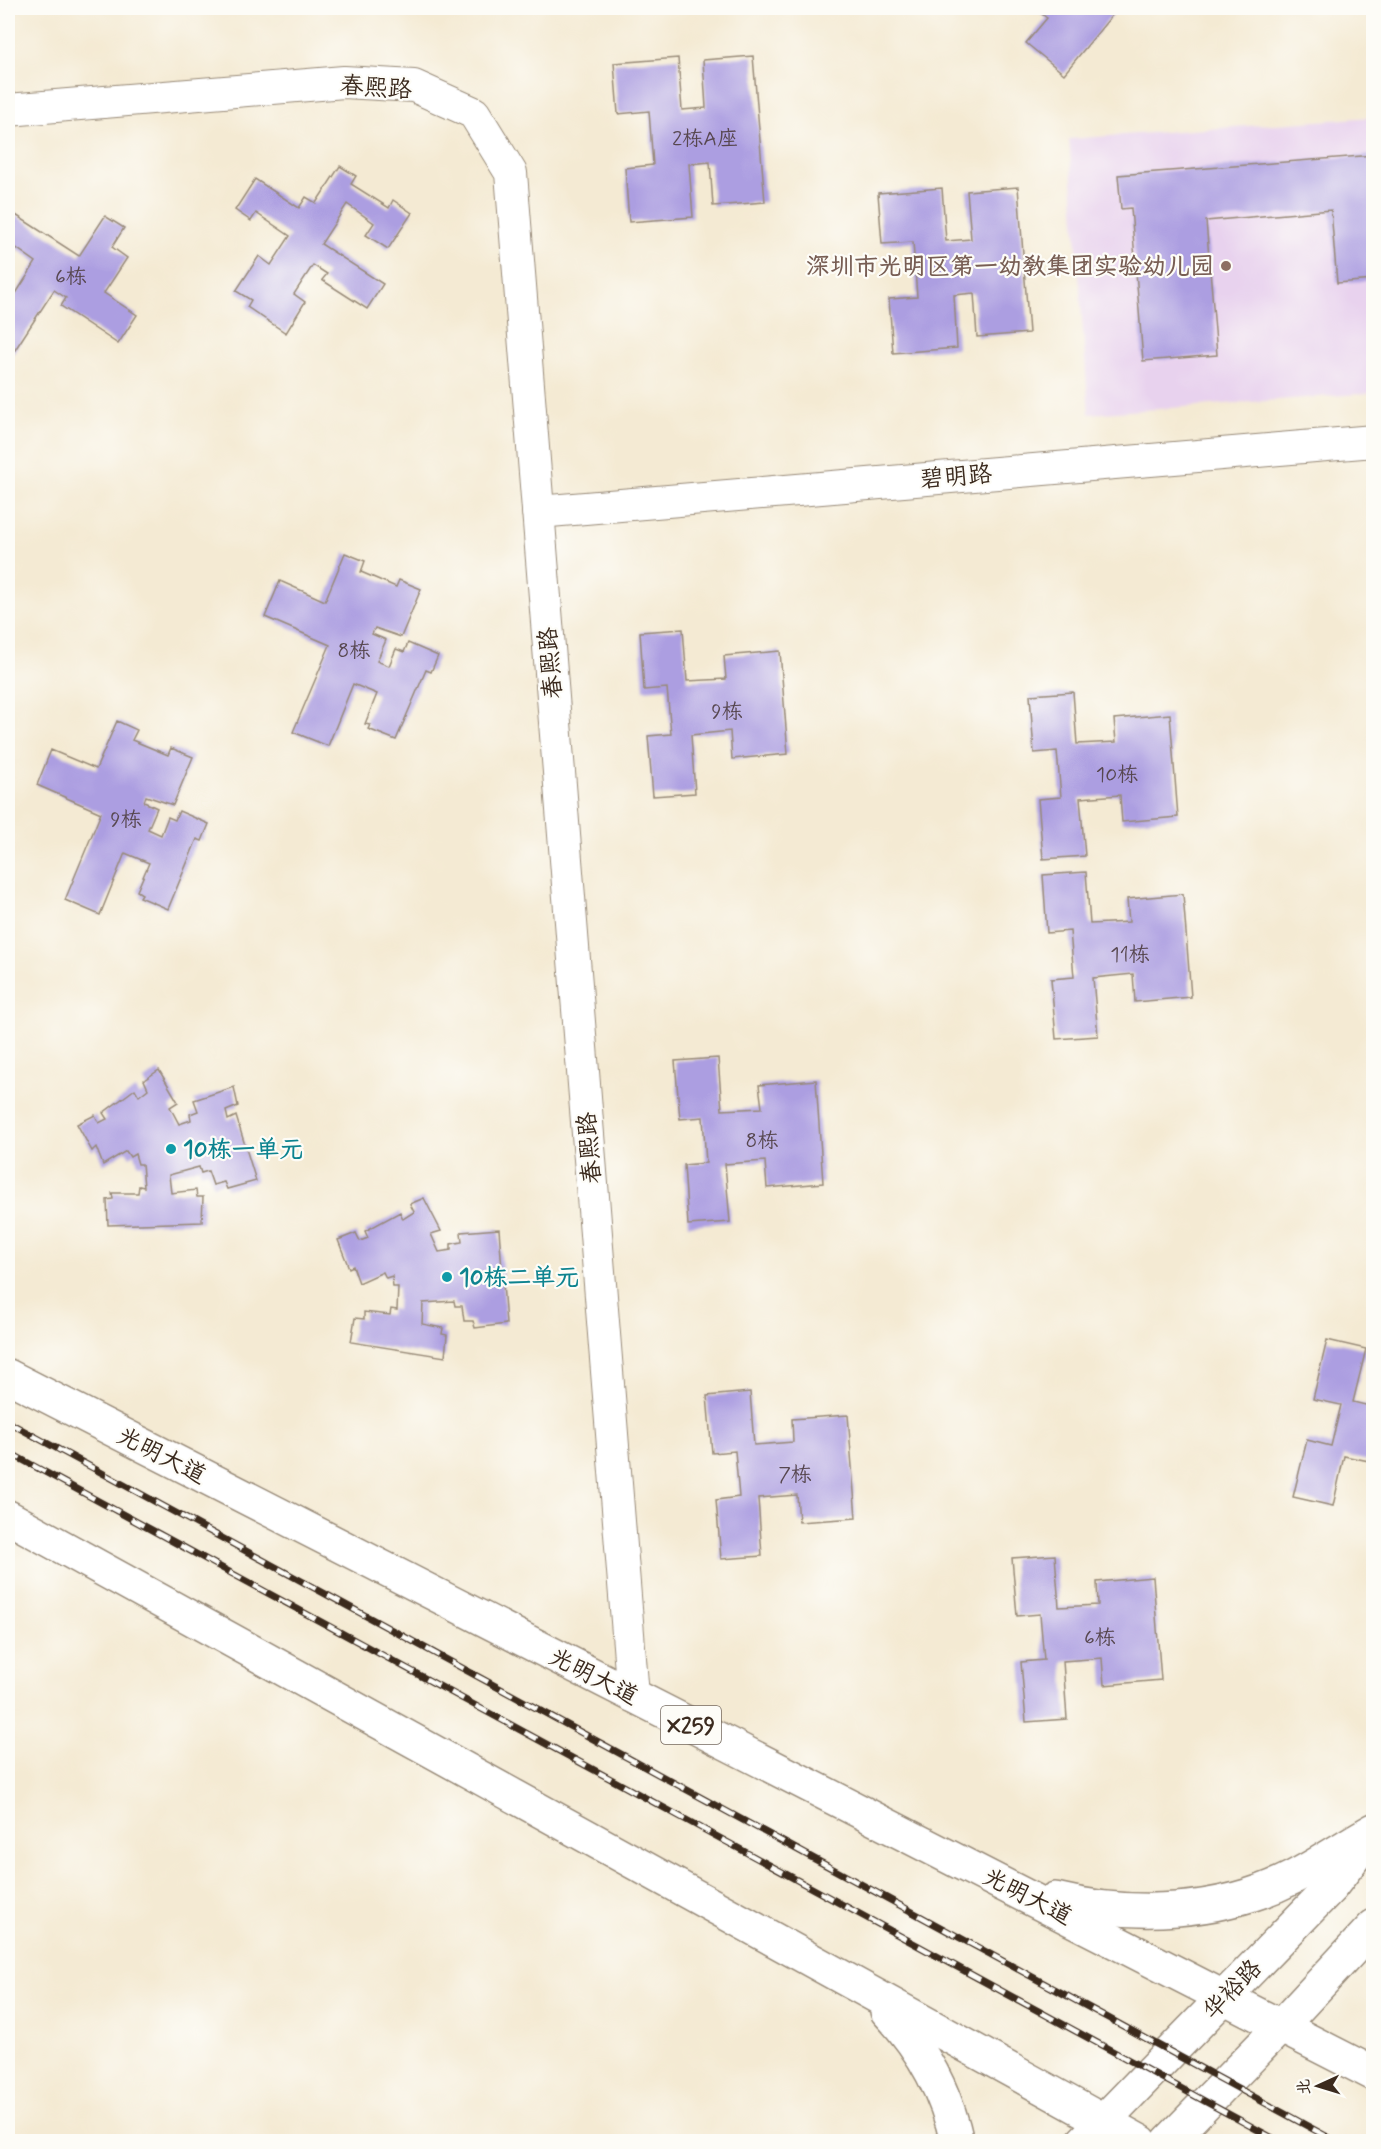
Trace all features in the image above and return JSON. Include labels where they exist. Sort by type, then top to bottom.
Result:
[{"type":"main road","name":"光明大道","points":[[8,1376],[1374,2074]]},
{"type":"main road","points":[[8,1517],[856,1985],[1092,2131],[1141,2142]]},
{"type":"main road","points":[[1012,1888],[1076,1904],[1128,1911],[1176,1909],[1239,1898],[1293,1877],[1374,1830]]},
{"type":"main road","name":"华裕路","points":[[1092,2131],[1331,1887],[1374,1830]]},
{"type":"main road","points":[[1168,2142],[1374,1926]]},
{"type":"main road","points":[[856,1985],[882,2006],[905,2030],[925,2057],[940,2086],[952,2118],[957,2142]]},
{"type":"street","name":"春熙路","points":[[8,110],[344,82],[414,86],[474,113],[511,172],[633,1696]]},
{"type":"street","name":"碧明路","points":[[538,512],[1374,441]]},
{"type":"shaded area","name":"深圳市光明区第一幼教集团实验幼儿园","points":[[1373,117],[1373,393],[1089,414],[1069,139]]},
{"type":"building","points":[[1034,8],[1118,8],[1064,74],[1026,43],[1047,18]]},
{"type":"building","points":[[753,56],[765,202],[713,206],[710,162],[689,164],[693,217],[629,222],[625,168],[653,165],[649,111],[618,114],[614,63],[678,58],[682,110],[706,108],[703,60]]},
{"type":"building","points":[[1374,155],[1374,280],[1337,283],[1331,210],[1206,221],[1217,355],[1143,361],[1131,208],[1121,209],[1118,175]]},
{"type":"building","points":[[340,166],[356,176],[351,184],[389,208],[393,200],[412,213],[388,249],[366,235],[374,223],[347,204],[321,244],[383,284],[367,309],[322,280],[327,274],[313,265],[294,294],[305,302],[286,333],[247,307],[251,300],[236,291],[259,256],[271,265],[290,236],[256,213],[251,221],[235,210],[255,179],[299,208],[306,197],[316,203]]},
{"type":"building","points":[[1018,187],[1029,333],[977,337],[974,293],[954,295],[957,348],[893,353],[889,299],[917,297],[913,242],[882,244],[878,193],[942,188],[946,241],[971,239],[967,191]]},
{"type":"building","points":[[8,210],[79,256],[105,216],[124,228],[112,247],[127,258],[104,293],[137,315],[118,344],[61,306],[66,298],[54,290],[11,356],[8,353],[8,306],[36,262],[8,242]]},
{"type":"building","points":[[345,553],[365,561],[361,572],[396,587],[399,580],[421,589],[401,637],[375,628],[372,634],[386,640],[377,661],[389,666],[396,649],[404,652],[408,643],[438,656],[431,672],[426,670],[396,740],[368,729],[370,725],[365,724],[377,694],[353,684],[328,746],[293,732],[330,645],[265,617],[280,581],[325,601]]},
{"type":"building","points":[[683,629],[687,681],[726,679],[724,656],[780,651],[788,754],[732,759],[730,731],[691,735],[695,793],[653,796],[648,736],[671,734],[667,688],[644,690],[640,632]]},
{"type":"building","points":[[1073,692],[1077,744],[1116,742],[1114,719],[1170,714],[1178,817],[1122,822],[1120,795],[1080,798],[1085,856],[1043,859],[1038,799],[1061,797],[1057,751],[1034,753],[1030,695]]},
{"type":"building","points":[[117,721],[137,730],[132,740],[168,755],[171,748],[193,757],[173,805],[146,796],[144,802],[157,808],[148,829],[161,835],[168,817],[175,820],[179,811],[209,824],[202,841],[197,839],[168,909],[140,897],[142,894],[137,891],[149,863],[125,853],[100,915],[65,900],[101,813],[37,785],[51,750],[96,769]]},
{"type":"building","points":[[1086,872],[1090,924],[1129,922],[1127,899],[1183,894],[1191,997],[1135,1002],[1133,974],[1093,978],[1098,1036],[1056,1039],[1051,979],[1074,977],[1070,931],[1047,933],[1043,875]]},
{"type":"building","points":[[718,1058],[722,1110],[762,1108],[759,1085],[816,1080],[823,1183],[767,1188],[765,1161],[725,1164],[730,1222],[688,1225],[684,1165],[706,1163],[703,1117],[680,1119],[675,1061]]},
{"type":"building","name":"10栋一单元","points":[[159,1070],[178,1102],[170,1107],[179,1124],[191,1120],[190,1114],[198,1111],[194,1100],[234,1087],[238,1106],[226,1111],[228,1120],[236,1116],[256,1181],[227,1189],[224,1182],[213,1185],[208,1171],[201,1173],[199,1167],[169,1175],[171,1193],[196,1190],[197,1197],[203,1197],[202,1222],[108,1225],[107,1200],[113,1199],[112,1193],[138,1193],[139,1186],[144,1187],[142,1164],[138,1164],[135,1154],[130,1157],[126,1151],[103,1165],[96,1147],[92,1151],[77,1124],[95,1115],[99,1123],[107,1119],[103,1113],[135,1089],[139,1096],[148,1089],[144,1080]]},
{"type":"building","name":"10栋二单元","points":[[424,1198],[441,1231],[431,1234],[439,1252],[451,1250],[451,1244],[462,1242],[461,1232],[499,1229],[506,1324],[475,1328],[473,1321],[464,1321],[462,1306],[455,1306],[454,1301],[423,1303],[422,1324],[443,1328],[442,1334],[447,1335],[445,1357],[351,1342],[355,1318],[364,1319],[364,1312],[390,1315],[391,1309],[397,1310],[398,1287],[393,1287],[392,1276],[386,1278],[383,1272],[359,1283],[353,1266],[349,1268],[338,1240],[356,1233],[360,1241],[368,1238],[365,1231],[400,1212],[403,1219],[414,1212],[410,1204]]},
{"type":"building","points":[[1327,1340],[1366,1349],[1353,1402],[1374,1407],[1374,1462],[1344,1456],[1333,1506],[1293,1497],[1307,1440],[1331,1446],[1341,1405],[1313,1399]]},
{"type":"building","points":[[750,1392],[754,1445],[793,1442],[792,1419],[848,1415],[856,1518],[799,1522],[797,1495],[758,1498],[762,1556],[721,1559],[716,1500],[739,1497],[735,1451],[712,1453],[707,1396]]},
{"type":"building","points":[[1055,1555],[1059,1607],[1098,1605],[1097,1582],[1153,1577],[1161,1680],[1104,1685],[1102,1658],[1063,1661],[1067,1719],[1026,1722],[1021,1662],[1044,1660],[1040,1614],[1017,1616],[1012,1558]]},
{"type":"railway","points":[[8,1422],[1337,2142]]},
{"type":"railway","points":[[8,1452],[1280,2142]]},
{"type":"place","name":"深圳市光明区第一幼教集团实验幼儿园","points":[[1226,266]]},
{"type":"place","name":"10栋一单元","points":[[171,1149]]},
{"type":"place","name":"10栋二单元","points":[[447,1277]]}]
